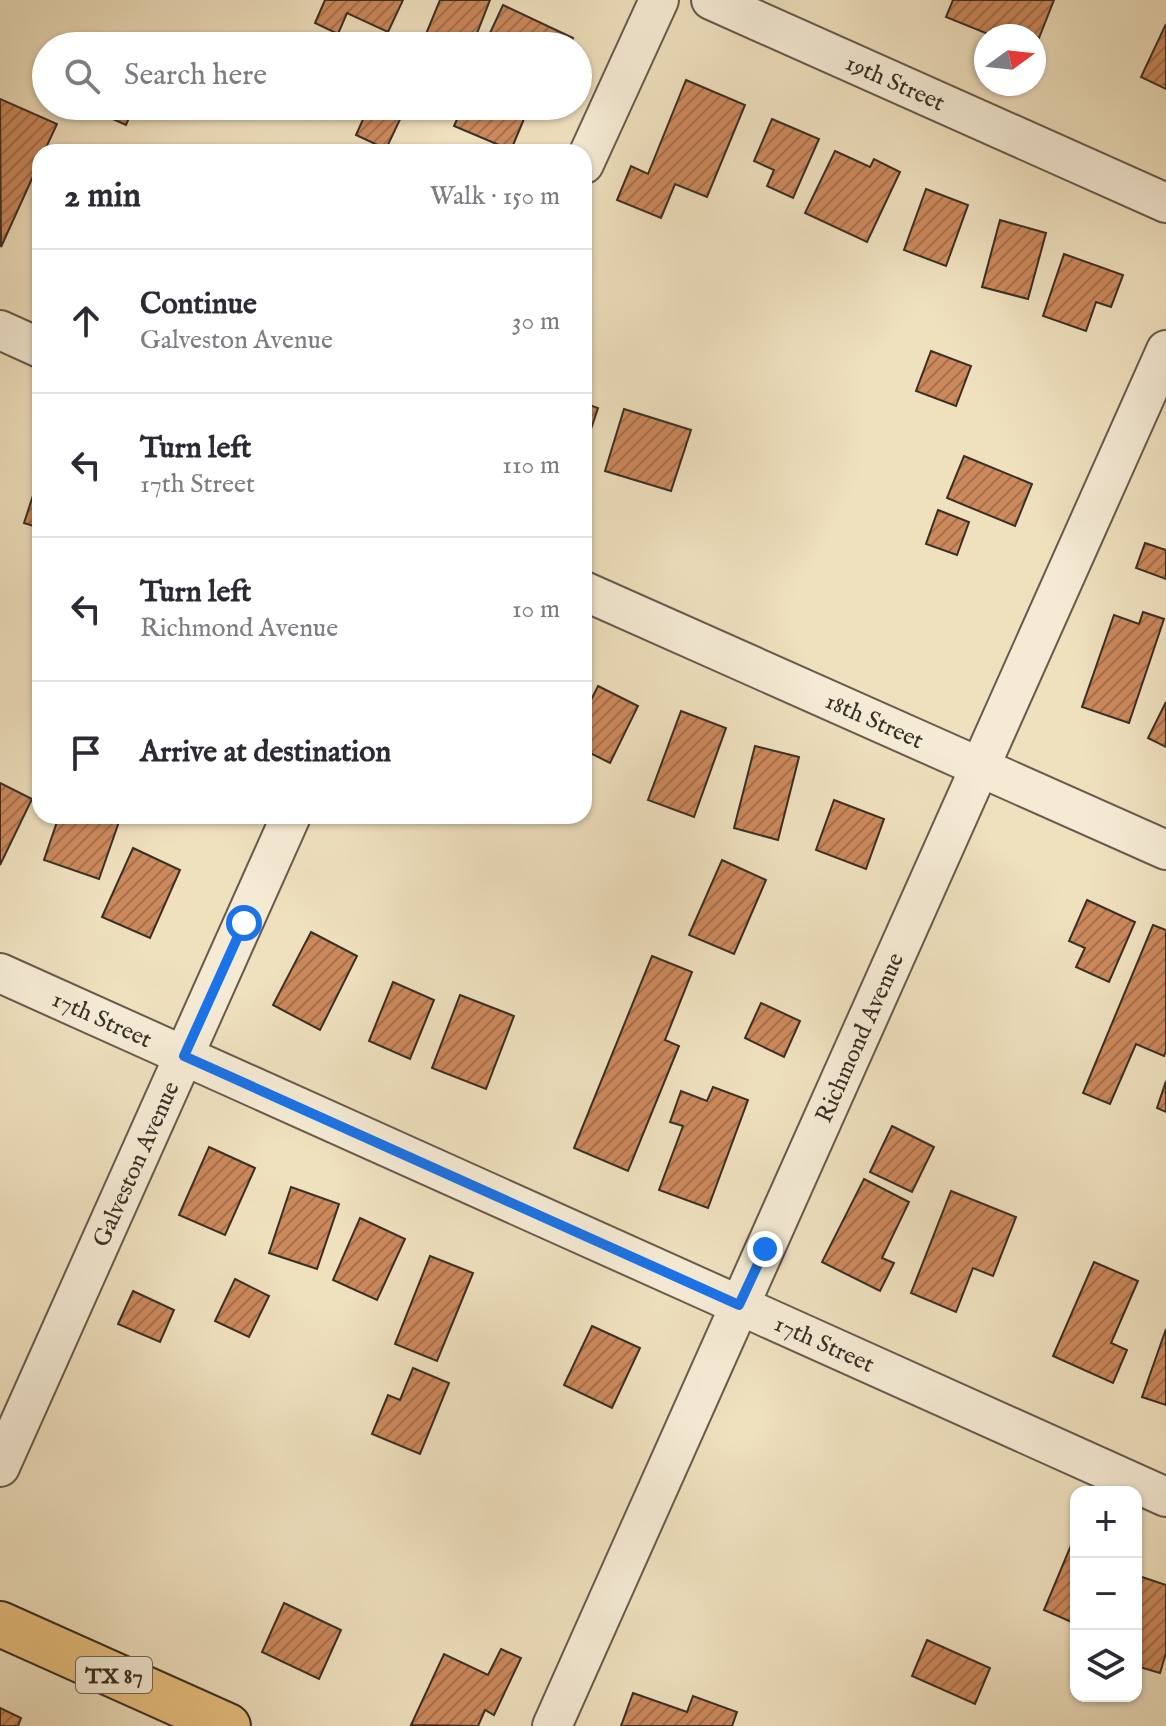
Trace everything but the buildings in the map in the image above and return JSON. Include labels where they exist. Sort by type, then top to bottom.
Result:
[{"type":"main road","name":"TX 87","points":[[0,1624],[228,1726]]},
{"type":"street","points":[[592,147],[659,0]]},
{"type":"street","name":"19th Street","points":[[711,0],[1166,203]]},
{"type":"street","points":[[0,330],[32,344]]},
{"type":"street","name":"Richmond Avenue","points":[[552,1726],[1166,350]]},
{"type":"street","name":"18th Street","points":[[592,595],[1166,850]]},
{"type":"street","name":"Galveston Avenue","points":[[0,1467],[287,824]]},
{"type":"street","name":"17th Street","points":[[0,973],[1166,1497]]},
{"type":"route","points":[[244,923],[184,1056],[739,1305],[765,1249]]}]
